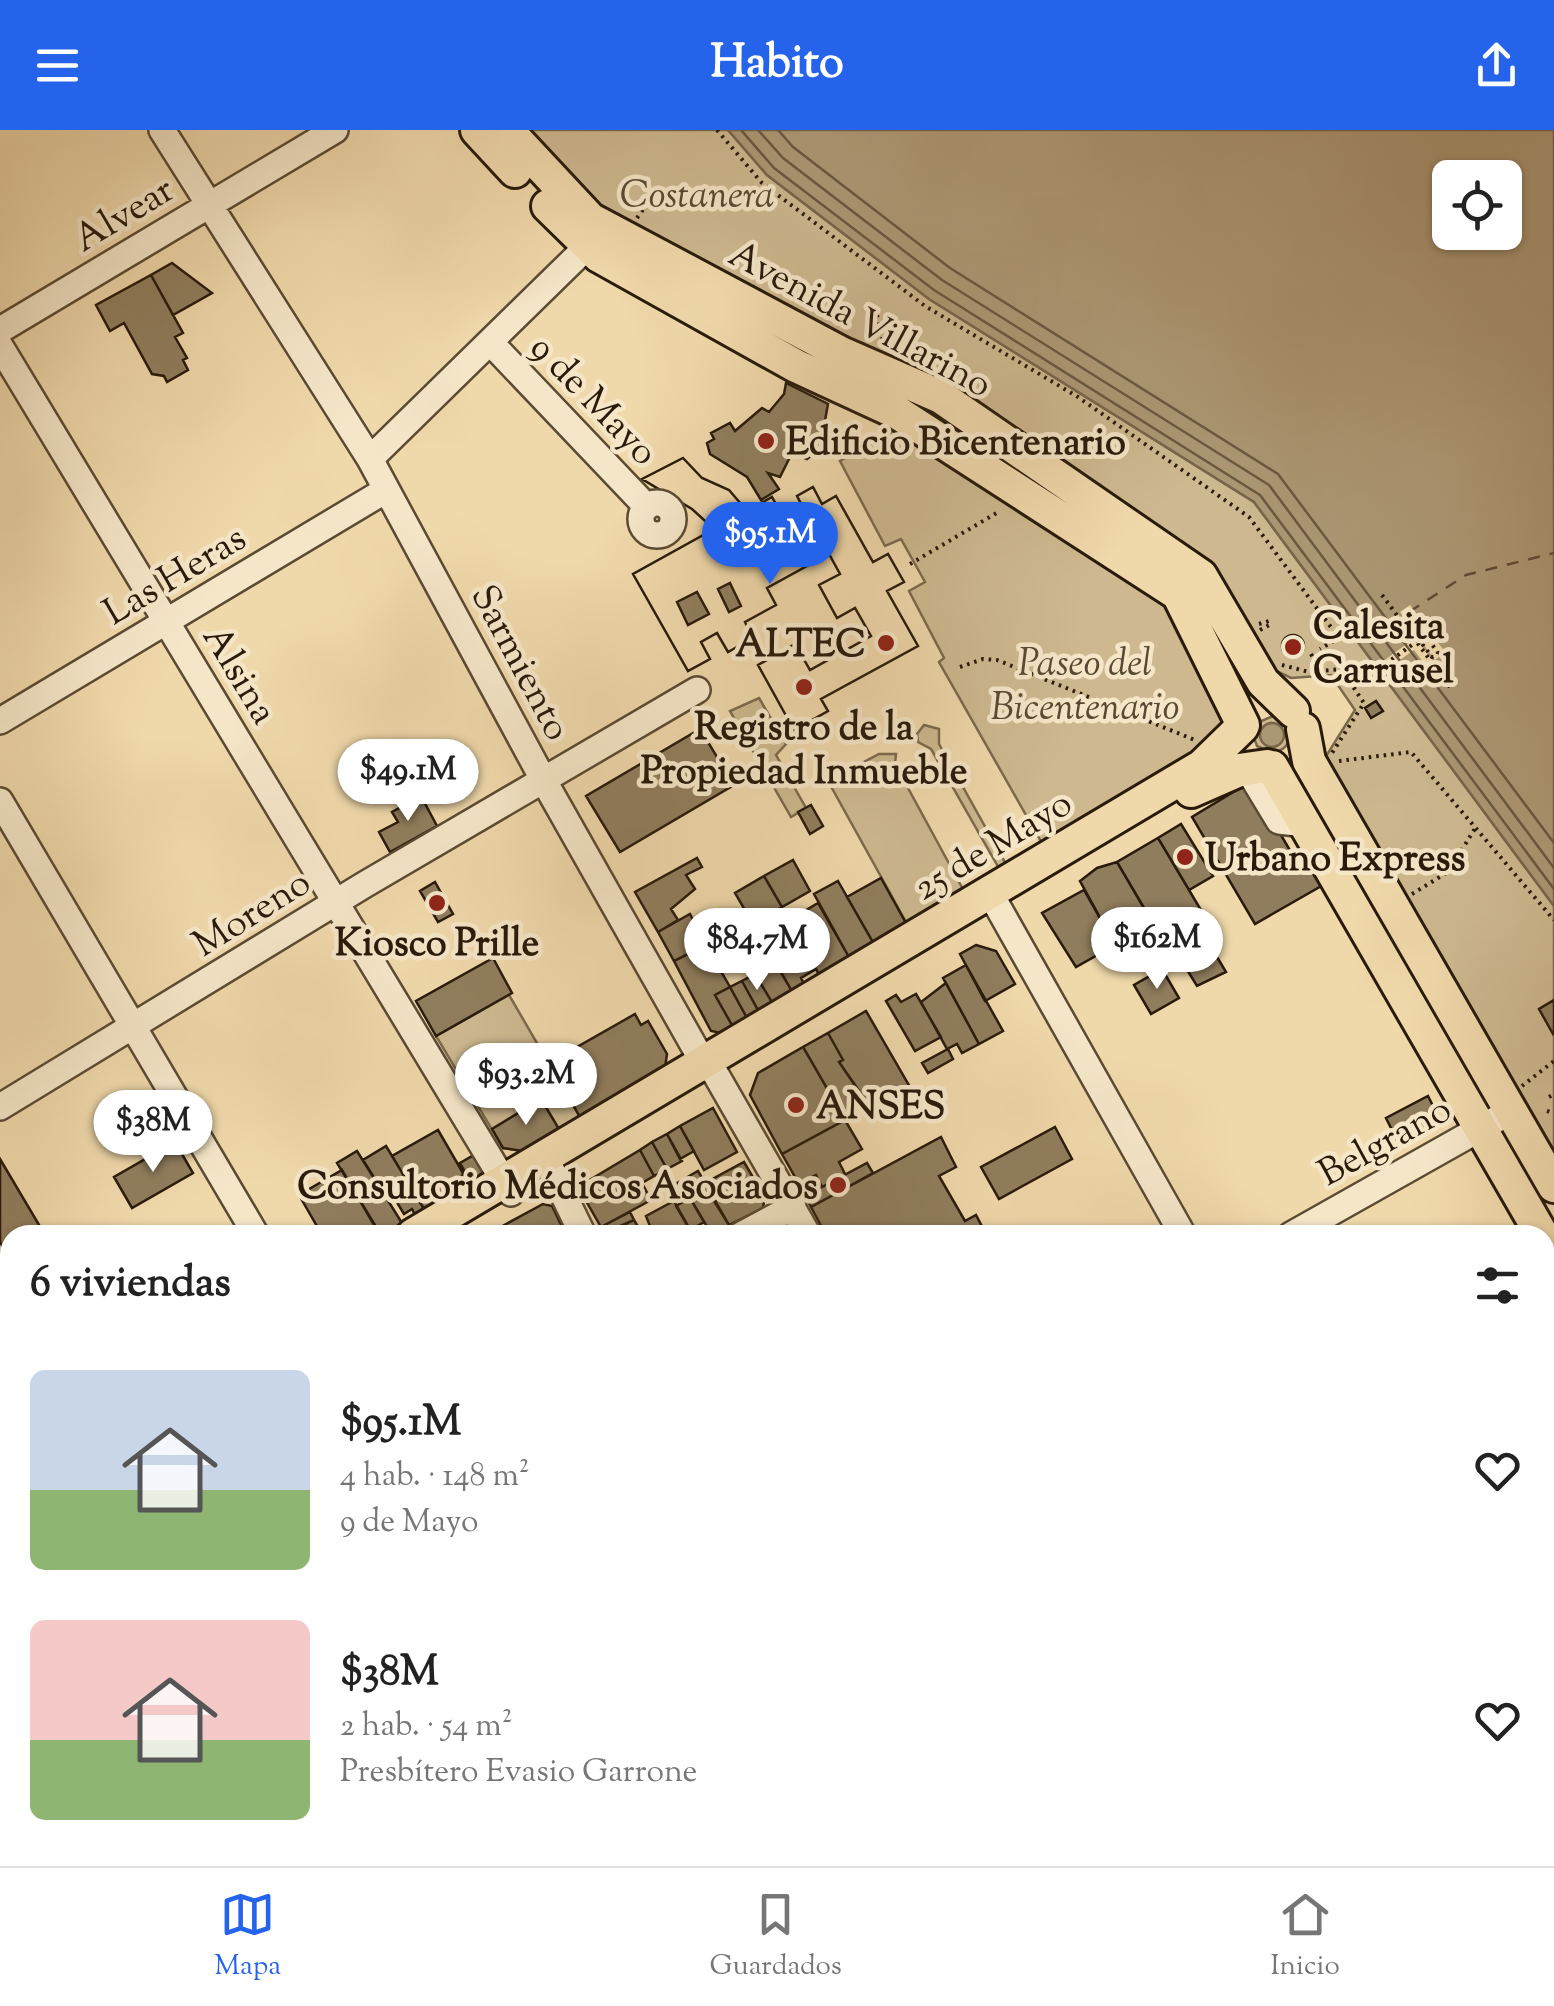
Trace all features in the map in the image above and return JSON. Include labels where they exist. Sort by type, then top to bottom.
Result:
[{"type":"main road","name":"Avenida Villarino","points":[[477,130],[596,238],[796,366],[898,414],[1178,594],[1242,726]]},
{"type":"main road","name":"Avenida Villarino","points":[[507,130],[590,220],[596,238],[940,397],[1201,576],[1263,682],[1302,734],[1554,1186]]},
{"type":"main road","name":"25 de Mayo","points":[[433,1225],[507,1187],[993,900],[1200,785],[1296,756],[1302,734],[1266,704],[1249,713],[1242,726],[1202,766],[993,900]]},
{"type":"main road","points":[[1242,726],[1240,737],[1247,754],[1262,767],[1306,824],[1537,1225]]},
{"type":"main road","name":"25 de Mayo","points":[[456,1225],[507,1187],[552,1169],[709,1067]]},
{"type":"street","name":"Sarmiento","points":[[162,130],[370,459],[544,781],[803,1225]]},
{"type":"street","name":"Alvear","points":[[0,330],[335,130]]},
{"type":"street","points":[[370,459],[596,238]]},
{"type":"street","name":"9 de Mayo","points":[[490,342],[647,507]]},
{"type":"street","name":"Alsina","points":[[0,346],[507,1187]]},
{"type":"street","name":"Las Heras","points":[[0,721],[386,490]]},
{"type":"street","name":"Moreno","points":[[0,1107],[697,690]]},
{"type":"street","points":[[0,800],[250,1225]]},
{"type":"street","points":[[993,900],[1177,1225]]},
{"type":"street","name":"Belgrano","points":[[1309,1225],[1482,1128],[1509,1104]]},
{"type":"street","points":[[552,1169],[578,1225]]},
{"type":"street","points":[[760,1225],[793,1207]]},
{"type":"path","points":[[717,130],[762,183],[925,306],[1078,397],[1249,516],[1338,638],[1320,649]]},
{"type":"path","points":[[877,316],[887,355]]},
{"type":"path","points":[[910,564],[1012,503]]},
{"type":"path","points":[[1382,595],[1450,688]]},
{"type":"path","points":[[1398,617],[1402,616],[1432,657],[1438,653],[1409,612]]},
{"type":"path","points":[[1354,688],[1416,642]]},
{"type":"path","points":[[1311,654],[1321,671]]},
{"type":"path","points":[[960,666],[984,659],[997,660],[1209,745]]},
{"type":"path","points":[[1302,734],[1321,769],[1335,761],[1410,752],[1554,920]]},
{"type":"path","points":[[1400,902],[1448,872],[1476,827]]},
{"type":"path","points":[[1509,1104],[1554,1061]]},
{"type":"green space","name":"Costanera","points":[[522,130],[728,130],[767,175],[929,299],[1254,502],[1554,906],[1554,1157],[1323,761],[1355,710],[1331,675],[1291,678],[1266,666],[1213,576],[612,221]]},
{"type":"green space","name":"Paseo del Bicentenario","points":[[904,425],[1176,602],[1227,727],[1220,743],[1043,845],[939,662],[944,658],[909,591],[925,582],[901,539],[885,546],[840,461]]},
{"type":"green space","points":[[759,698],[786,744],[776,755],[806,808],[791,817],[730,711]]},
{"type":"green space","points":[[1273,716],[1288,725],[1286,746],[1273,753],[1257,746],[1253,735],[1257,723]],"holes":[[[1271,723],[1281,727],[1284,735],[1275,746],[1267,746],[1261,729]]]},
{"type":"green space","name":"Paseo del Bicentenario","points":[[924,725],[939,729],[939,744],[1007,866],[1000,870],[931,749],[918,742],[917,734]]},
{"type":"green space","name":"Paseo del Bicentenario","points":[[879,754],[896,754],[895,764],[965,893],[910,929],[828,781]]},
{"type":"green space","points":[[1300,775],[1478,1084],[1471,1081]]},
{"type":"green space","points":[[509,995],[580,1117],[522,1151],[503,1148],[436,1036]]},
{"type":"water","points":[[728,130],[1554,130],[1554,906],[1254,502],[929,299],[767,175]]},
{"type":"water","points":[[1272,723],[1284,735],[1272,747],[1260,735]]},
{"type":"pier","points":[[1410,605],[1445,652],[1435,660],[1400,612]]},
{"type":"pier","points":[[1398,614],[1437,666],[1430,671],[1414,650],[1379,675],[1374,668],[1408,643],[1391,619]]},
{"type":"building","points":[[172,263],[212,293],[173,315],[151,275]]},
{"type":"building","points":[[151,275],[183,333],[175,337],[187,358],[183,360],[188,370],[167,382],[164,376],[152,374],[124,323],[110,331],[96,305]]},
{"type":"building","name":"Edificio Bicentenario","points":[[786,383],[828,404],[820,448],[807,459],[792,453],[780,477],[768,473],[779,489],[761,500],[747,477],[710,454],[707,443],[714,439],[711,433],[730,423],[735,431],[762,408],[769,412],[784,394]]},
{"type":"building","points":[[683,458],[702,478],[729,490],[747,511],[772,497],[789,528],[808,517],[797,496],[813,487],[822,504],[836,496],[873,562],[888,554],[904,582],[887,591],[918,646],[821,699],[828,711],[794,730],[758,665],[795,644],[810,670],[871,636],[855,608],[837,618],[819,585],[840,574],[829,554],[767,588],[776,605],[745,622],[753,638],[728,652],[717,633],[701,642],[710,659],[688,671],[633,574],[714,529],[692,509],[642,479]],"holes":[[[730,583],[741,606],[729,612],[718,589]],[[697,592],[709,614],[688,625],[677,602]]]},
{"type":"building","points":[[683,458],[702,478],[729,490],[747,511],[772,497],[789,528],[808,517],[797,496],[813,487],[822,504],[836,496],[873,562],[888,554],[904,582],[887,591],[918,646],[821,699],[828,711],[794,730],[758,665],[795,644],[810,670],[871,636],[855,608],[837,618],[819,585],[840,574],[829,554],[767,588],[776,605],[745,622],[753,638],[728,652],[717,633],[701,642],[710,659],[688,671],[633,574],[714,529],[692,509],[642,479]]},
{"type":"building","name":"Calesita Carrusel","points":[[1293,635],[1301,638],[1301,654],[1293,657],[1285,654],[1282,646],[1285,638]]},
{"type":"building","points":[[1376,701],[1383,711],[1371,718],[1365,708]]},
{"type":"building","points":[[700,729],[734,785],[620,852],[586,796]]},
{"type":"building","points":[[1250,782],[1295,859],[1305,854],[1323,885],[1255,924],[1192,817]]},
{"type":"building","points":[[421,796],[437,826],[390,852],[379,832],[398,822],[392,812]]},
{"type":"building","points":[[811,805],[823,826],[810,834],[798,812]]},
{"type":"building","name":"Urbano Express","points":[[1181,824],[1213,876],[1189,890],[1158,838]]},
{"type":"building","points":[[1158,838],[1220,942],[1211,947],[1226,972],[1197,986],[1176,952],[1182,948],[1164,918],[1154,925],[1117,862]]},
{"type":"building","points":[[697,858],[702,867],[686,875],[695,889],[671,909],[678,920],[658,932],[635,892]]},
{"type":"building","points":[[793,860],[810,891],[782,907],[764,876]]},
{"type":"building","points":[[1117,862],[1148,915],[1138,920],[1131,931],[1109,934],[1080,881],[1097,868]]},
{"type":"building","points":[[764,876],[782,907],[753,924],[735,893]]},
{"type":"building","points":[[881,878],[907,925],[874,944],[847,897]]},
{"type":"building","points":[[838,881],[874,944],[850,959],[814,894]]},
{"type":"building","name":"Kiosco Prille","points":[[435,882],[453,914],[438,922],[420,891]]},
{"type":"building","points":[[1084,890],[1115,945],[1076,967],[1042,913]]},
{"type":"building","points":[[818,903],[850,959],[820,976],[788,921]]},
{"type":"building","points":[[690,914],[706,945],[674,961],[658,932]]},
{"type":"building","points":[[788,921],[816,969],[801,978],[805,986],[793,993],[760,936]]},
{"type":"building","points":[[706,945],[730,987],[715,995],[733,1027],[721,1033],[711,1031],[674,961]]},
{"type":"building","points":[[976,945],[996,951],[1015,984],[985,1001],[960,954]]},
{"type":"building","points":[[493,958],[512,993],[436,1036],[416,1001]]},
{"type":"building","points":[[775,962],[793,993],[773,1004],[755,974]]},
{"type":"building","points":[[966,965],[1003,1031],[979,1044],[943,978]]},
{"type":"building","points":[[1162,969],[1179,998],[1151,1014],[1134,985]]},
{"type":"building","points":[[755,974],[773,1004],[759,1012],[742,981]]},
{"type":"building","points":[[742,981],[759,1012],[747,1018],[730,987]]},
{"type":"building","points":[[946,983],[979,1044],[962,1053],[957,1044],[947,1049],[921,1002]]},
{"type":"building","points":[[730,987],[747,1018],[733,1027],[715,995]]},
{"type":"building","points":[[916,994],[941,1037],[915,1051],[886,1001],[896,995],[901,1002]]},
{"type":"building","points":[[1554,1000],[1554,1033],[1553,1034],[1539,1009]]},
{"type":"building","points":[[866,1011],[910,1087],[871,1109],[839,1062],[843,1060],[828,1033]]},
{"type":"building","points":[[635,1014],[641,1025],[648,1021],[667,1054],[665,1068],[580,1117],[549,1063]]},
{"type":"building","points":[[828,1033],[843,1060],[839,1062],[867,1102],[843,1116],[803,1047]]},
{"type":"building","name":"ANSES","points":[[803,1047],[845,1120],[782,1154],[750,1095],[758,1073]]},
{"type":"building","points":[[948,1049],[953,1059],[928,1073],[922,1063]]},
{"type":"building","points":[[1428,1096],[1436,1112],[1428,1129],[1399,1144],[1386,1118]]},
{"type":"building","points":[[541,1099],[559,1129],[522,1151],[503,1148],[492,1129]]},
{"type":"building","points":[[713,1108],[737,1152],[704,1170],[680,1126]]},
{"type":"building","points":[[845,1120],[862,1149],[839,1162],[845,1174],[822,1187],[816,1175],[799,1184],[782,1154]]},
{"type":"building","points":[[680,1126],[694,1151],[680,1159],[667,1134]]},
{"type":"building","points":[[1055,1127],[1072,1159],[999,1199],[981,1167]]},
{"type":"building","points":[[438,1130],[463,1173],[460,1186],[424,1209],[392,1156]]},
{"type":"building","points":[[667,1134],[682,1161],[667,1169],[652,1142]]},
{"type":"building","points":[[941,1137],[956,1167],[939,1176],[965,1221],[976,1215],[981,1225],[821,1225],[811,1207]]},
{"type":"building","points":[[175,1142],[193,1173],[132,1208],[114,1177]]},
{"type":"building","points":[[652,1142],[667,1169],[654,1176],[640,1150]]},
{"type":"building","points":[[386,1146],[424,1209],[415,1215],[412,1209],[404,1214],[384,1181],[378,1184],[363,1160]]},
{"type":"building","points":[[640,1150],[654,1176],[642,1183],[651,1200],[605,1225],[600,1225],[578,1187]]},
{"type":"building","points":[[357,1151],[402,1223],[375,1225],[337,1163]]},
{"type":"building","points":[[474,1155],[485,1173],[470,1181],[460,1163]]},
{"type":"building","points":[[0,1159],[39,1225],[0,1225]]},
{"type":"building","points":[[744,1162],[754,1179],[714,1201],[705,1183]]},
{"type":"building","name":"Consultorio Médicos Asociados","points":[[867,1163],[873,1173],[811,1207],[799,1184],[816,1175],[822,1187]]},
{"type":"building","points":[[342,1170],[374,1225],[316,1225],[299,1195]]},
{"type":"building","points":[[698,1171],[705,1183],[674,1201],[667,1189]]},
{"type":"building","points":[[754,1179],[765,1196],[763,1208],[729,1225],[714,1201]]},
{"type":"building","points":[[705,1183],[729,1225],[706,1225],[687,1193]]},
{"type":"building","points":[[690,1198],[704,1222],[687,1225],[676,1206]]},
{"type":"building","points":[[674,1201],[688,1225],[650,1225],[646,1216]]},
{"type":"building","points":[[543,1204],[552,1206],[561,1225],[504,1225]]},
{"type":"building","points":[[630,1212],[634,1220],[623,1225],[605,1225]]},
{"type":"ferry route","points":[[1409,612],[1466,575],[1554,553]]},
{"type":"place","name":"Edificio Bicentenario","points":[[766,441]]},
{"type":"place","name":"ALTEC","points":[[886,643]]},
{"type":"place","name":"Calesita Carrusel","points":[[1293,647]]},
{"type":"place","name":"Registro de la Propiedad Inmueble","points":[[804,687]]},
{"type":"place","name":"Urbano Express","points":[[1185,857]]},
{"type":"place","name":"Kiosco Prille","points":[[437,903]]},
{"type":"place","name":"ANSES","points":[[796,1105]]},
{"type":"place","name":"Consultorio Médicos Asociados","points":[[838,1185]]}]
